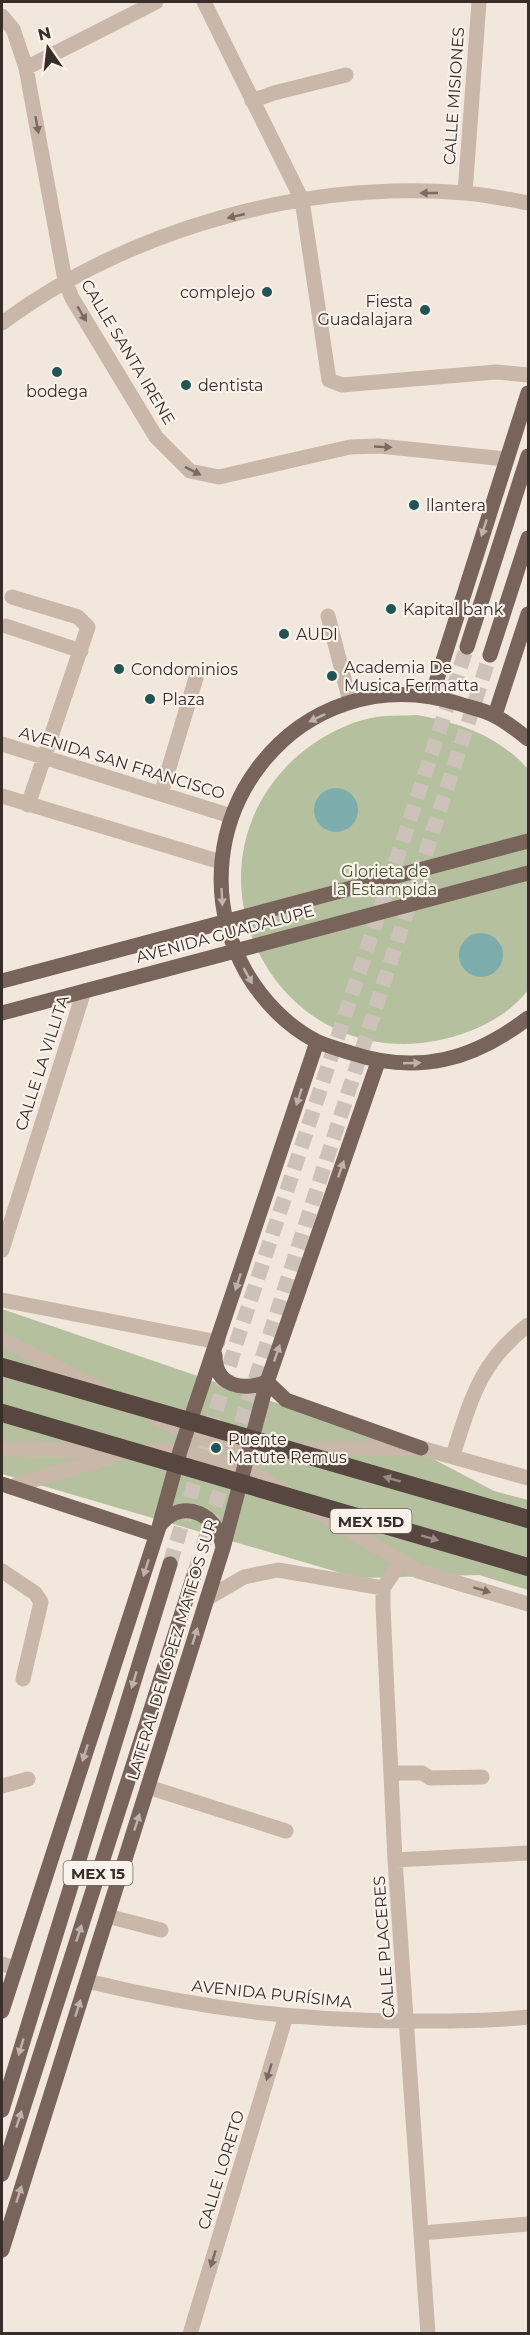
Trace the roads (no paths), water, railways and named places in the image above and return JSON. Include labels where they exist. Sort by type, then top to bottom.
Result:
[{"type":"highway","name":"MEX 15D","points":[[2,1366],[528,1519]]},
{"type":"highway","name":"MEX 15D","points":[[2,1413],[528,1567]]},
{"type":"main road","points":[[432,695],[528,393]]},
{"type":"main road","points":[[467,647],[528,456]]},
{"type":"main road","points":[[490,655],[528,538]]},
{"type":"main road","points":[[495,715],[528,614]]},
{"type":"main road","points":[[528,739],[495,715],[432,695],[400,693],[350,702],[310,720],[284,739],[262,761],[244,788],[231,816],[221,862],[226,923],[234,950],[255,987],[267,1001],[287,1023],[317,1042],[378,1062],[411,1064],[464,1054],[504,1036],[528,1018]]},
{"type":"main road","name":"AVENIDA GUADALUPE","points":[[2,981],[528,841]]},
{"type":"main road","name":"AVENIDA GUADALUPE","points":[[2,1013],[528,873]]},
{"type":"main road","points":[[2,2012],[8,1966],[158,1531],[180,1451],[217,1347],[317,1042]]},
{"type":"main road","name":"LATERAL DE LÓPEZ MATEOS SUR","points":[[2,2250],[208,1598],[267,1382],[378,1062]]},
{"type":"main road","points":[[217,1347],[217,1370],[229,1383],[245,1388],[267,1382],[286,1400],[421,1448]]},
{"type":"main road","points":[[6,1485],[158,1531]]},
{"type":"main road","points":[[158,1531],[172,1514],[190,1510],[207,1517],[219,1530],[223,1548]]},
{"type":"main road","name":"MEX 15","points":[[2,2110],[170,1564]]},
{"type":"main road","name":"MEX 15","points":[[2,2174],[195,1572]]},
{"type":"street","points":[[26,68],[156,2]]},
{"type":"street","points":[[204,2],[302,200],[327,374],[335,384],[496,372],[528,375]]},
{"type":"street","name":"CALLE MISIONES","points":[[465,193],[479,2]]},
{"type":"street","name":"CALLE SANTA IRENE","points":[[2,16],[14,29],[26,68],[65,280],[72,298],[156,437],[190,471],[219,477],[350,447],[380,446],[506,459]]},
{"type":"street","points":[[252,101],[274,93],[346,75]]},
{"type":"street","points":[[2,323],[65,280],[182,229],[302,200],[383,193],[465,193],[528,202]]},
{"type":"street","points":[[12,597],[84,621],[87,635],[28,804]]},
{"type":"street","points":[[328,616],[350,702]]},
{"type":"street","points":[[6,626],[81,651]]},
{"type":"street","points":[[161,794],[196,678]]},
{"type":"street","name":"AVENIDA SAN FRANCISCO","points":[[2,744],[231,816]]},
{"type":"street","points":[[2,796],[221,862]]},
{"type":"street","name":"CALLE LA VILLITA","points":[[2,1250],[84,991]]},
{"type":"street","points":[[2,1300],[217,1347]]},
{"type":"street","points":[[453,1455],[472,1396],[486,1369],[505,1343],[528,1325]]},
{"type":"street","points":[[2,1339],[186,1433],[250,1450],[421,1448],[453,1455],[528,1478]]},
{"type":"street","points":[[2,1449],[180,1451],[245,1468],[400,1563],[418,1571],[528,1603]]},
{"type":"street","points":[[6,1485],[129,1451]]},
{"type":"street","points":[[208,1598],[244,1577],[278,1570],[383,1588],[400,1563]]},
{"type":"street","points":[[2,1570],[36,1593],[41,1602],[23,1678]]},
{"type":"street","name":"CALLE PLACERES","points":[[383,1588],[395,1860],[428,2334]]},
{"type":"street","points":[[391,1773],[422,1773],[430,1778],[482,1777]]},
{"type":"street","points":[[2,1786],[28,1779]]},
{"type":"street","points":[[148,1787],[286,1831]]},
{"type":"street","points":[[395,1860],[528,1853]]},
{"type":"street","points":[[107,1916],[161,1930]]},
{"type":"street","name":"AVENIDA PURÍSIMA","points":[[87,1981],[188,2004],[285,2016],[407,2021],[478,2021],[528,2017]]},
{"type":"street","name":"CALLE LORETO","points":[[190,2334],[285,2016]]},
{"type":"street","points":[[422,2233],[528,2224]]},
{"type":"water","points":[[336,788],[345,789],[352,794],[357,801],[357,819],[352,826],[345,831],[336,832],[327,831],[320,826],[315,819],[314,810],[315,801],[320,794],[327,789]]},
{"type":"water","points":[[481,933],[490,934],[497,939],[502,946],[502,964],[497,971],[490,976],[481,977],[472,976],[465,971],[460,964],[459,955],[460,946],[465,939],[472,934]]},
{"type":"tunnel","points":[[170,1564],[236,1344],[467,647]]},
{"type":"tunnel","points":[[234,1445],[490,655]]},
{"type":"tunnel","points":[[195,1572],[227,1468]]},
{"type":"place","name":"complejo","points":[[267,292]]},
{"type":"place","name":"Fiesta Guadalajara","points":[[425,310]]},
{"type":"place","name":"bodega","points":[[57,372]]},
{"type":"place","name":"dentista","points":[[186,385]]},
{"type":"place","name":"llantera","points":[[414,505]]},
{"type":"place","name":"Kapital bank","points":[[391,609]]},
{"type":"place","name":"AUDI","points":[[284,634]]},
{"type":"place","name":"Condominios","points":[[119,669]]},
{"type":"place","name":"Academia De Musica Fermatta","points":[[332,676]]},
{"type":"place","name":"Plaza","points":[[150,699]]},
{"type":"place","name":"Puente Matute Remus","points":[[216,1448]]},
{"type":"park label","name":"Glorieta de la Estampida","points":[[385,880]]}]
